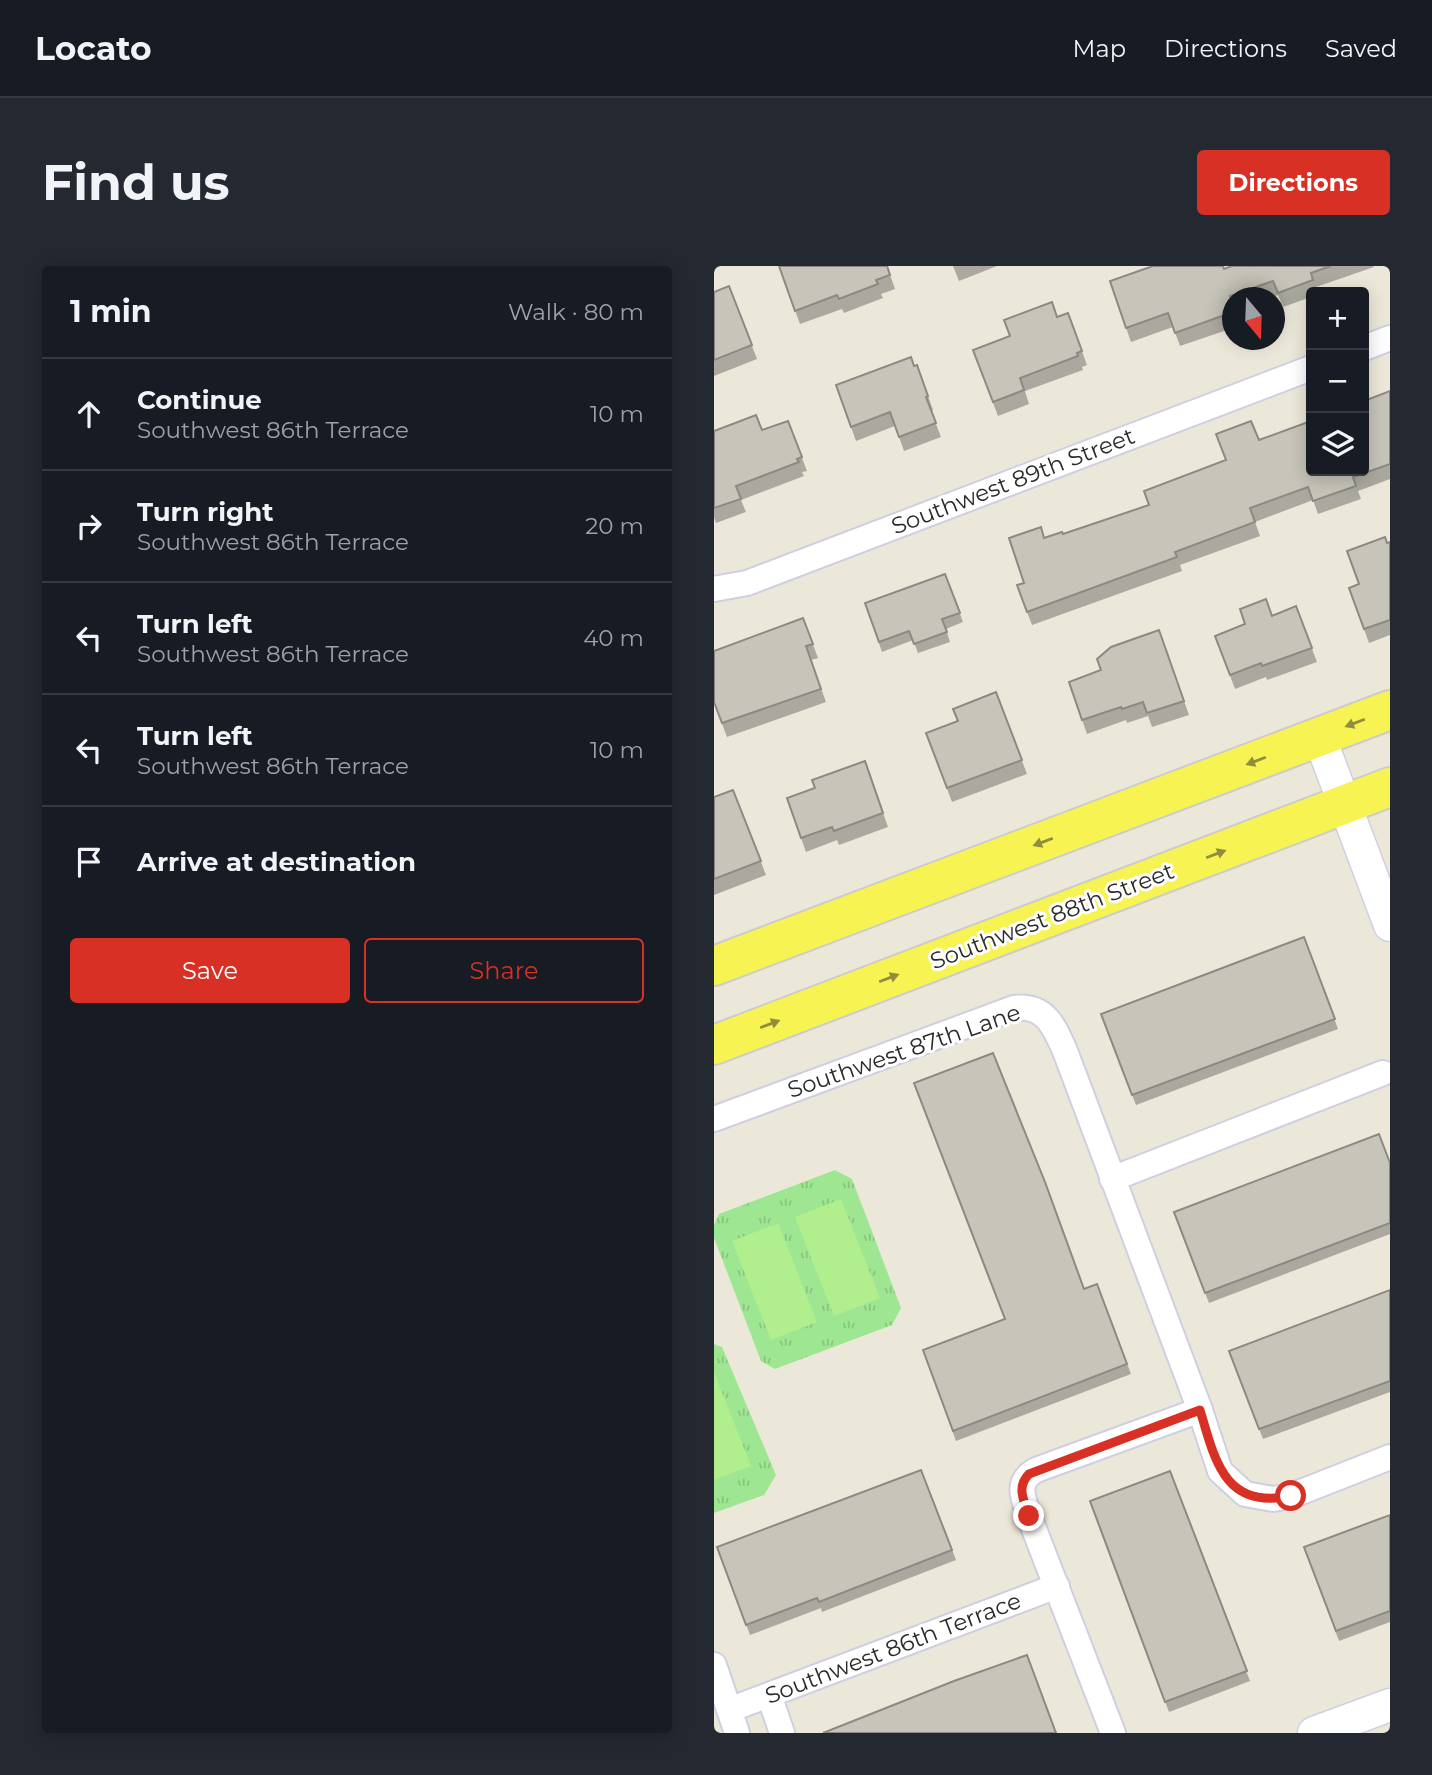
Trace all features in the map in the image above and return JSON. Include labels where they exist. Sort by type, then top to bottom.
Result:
[{"type":"main road","points":[[714,966],[1390,710]]},
{"type":"main road","name":"Southwest 88th Street","points":[[714,1045],[1390,787]]},
{"type":"street","points":[[1369,346],[1390,338]]},
{"type":"street","name":"Southwest 89th Street","points":[[714,589],[747,583],[1306,370]]},
{"type":"street","points":[[1320,737],[1390,925]]},
{"type":"street","name":"Southwest 87th Lane","points":[[714,1119],[996,1014],[1026,1006],[1039,1011],[1059,1037],[1200,1410]]},
{"type":"street","points":[[1112,1179],[1383,1073]]},
{"type":"street","points":[[1113,1733],[1029,1516],[1021,1489],[1024,1479],[1044,1467],[1200,1410],[1220,1471],[1238,1489],[1255,1497],[1273,1499],[1291,1496],[1390,1457]]},
{"type":"street","name":"Southwest 86th Terrace","points":[[733,1721],[769,1695],[1058,1586]]},
{"type":"street","points":[[714,1665],[733,1721]]},
{"type":"street","points":[[769,1695],[782,1733]]},
{"type":"street","points":[[1314,1733],[1390,1705]]},
{"type":"green space","points":[[835,1170],[852,1179],[901,1308],[892,1325],[775,1369],[761,1361],[714,1238],[714,1225],[719,1214]]},
{"type":"green space","points":[[841,1199],[880,1298],[834,1316],[795,1217]]},
{"type":"green space","points":[[778,1223],[817,1322],[771,1340],[732,1241]]},
{"type":"green space","points":[[714,1344],[722,1347],[776,1475],[764,1495],[714,1513]]},
{"type":"green space","points":[[714,1372],[751,1466],[714,1480]]},
{"type":"building","points":[[779,266],[887,266],[890,275],[876,280],[878,284],[839,299],[837,295],[795,311]]},
{"type":"building","points":[[1153,266],[1223,266],[1224,269],[1232,266],[1331,266],[1311,273],[1313,280],[1285,290],[1285,287],[1276,287],[1273,281],[1256,287],[1222,287],[1222,316],[1175,333],[1168,313],[1126,328],[1110,281]]},
{"type":"building","points":[[729,286],[752,345],[714,360],[714,292]]},
{"type":"building","points":[[1052,302],[1057,317],[1068,313],[1082,351],[1077,353],[1078,356],[1020,378],[1024,390],[993,402],[973,350],[1010,336],[1004,320]]},
{"type":"building","points":[[911,357],[914,366],[917,365],[936,423],[899,437],[890,412],[851,427],[836,385]]},
{"type":"building","points":[[1390,391],[1390,464],[1369,471],[1369,413],[1369,399]]},
{"type":"building","points":[[756,415],[762,430],[788,421],[802,457],[797,459],[799,462],[736,486],[741,499],[714,508],[714,431]]},
{"type":"building","points":[[1251,421],[1259,440],[1306,423],[1306,476],[1356,476],[1353,477],[1356,486],[1313,501],[1308,487],[1250,508],[1255,522],[1175,552],[1177,557],[1027,612],[1017,585],[1024,583],[1009,538],[1041,527],[1044,538],[1062,532],[1063,534],[1149,505],[1144,491],[1226,460],[1216,434]]},
{"type":"building","points":[[1385,537],[1387,543],[1390,542],[1390,620],[1364,629],[1349,588],[1359,584],[1347,551]]},
{"type":"building","points":[[945,574],[960,613],[942,619],[947,632],[914,644],[909,631],[879,642],[865,603]]},
{"type":"building","points":[[1266,599],[1272,616],[1296,606],[1312,648],[1230,675],[1215,636],[1245,624],[1240,609]]},
{"type":"building","points":[[803,618],[813,644],[806,646],[821,689],[722,723],[714,702],[714,651]]},
{"type":"building","points":[[1159,630],[1184,701],[1147,713],[1143,702],[1082,720],[1069,682],[1101,670],[1097,659],[1111,647]]},
{"type":"building","points":[[996,692],[1022,760],[947,788],[926,733],[958,721],[953,709]]},
{"type":"building","points":[[865,761],[883,813],[834,831],[832,827],[801,838],[787,798],[815,788],[812,780]]},
{"type":"building","points":[[733,790],[761,861],[714,879],[714,797]]},
{"type":"building","points":[[1304,937],[1335,1019],[1132,1095],[1101,1014]]},
{"type":"building","points":[[993,1053],[1045,1182],[1084,1289],[1097,1284],[1127,1364],[953,1431],[923,1350],[1005,1319],[914,1083]]},
{"type":"building","points":[[1379,1134],[1390,1163],[1390,1223],[1205,1293],[1174,1212]]},
{"type":"building","points":[[1390,1290],[1390,1381],[1259,1429],[1229,1351]]},
{"type":"building","points":[[921,1470],[952,1550],[819,1602],[817,1598],[746,1625],[717,1547]]},
{"type":"building","points":[[1170,1471],[1247,1671],[1165,1702],[1090,1501]]},
{"type":"building","points":[[1390,1515],[1390,1611],[1336,1631],[1304,1547]]},
{"type":"building","points":[[1027,1655],[1056,1733],[823,1733],[954,1681]]},
{"type":"route","points":[[1029,1516],[1021,1489],[1029,1474],[1200,1410],[1220,1471],[1232,1484],[1245,1494],[1255,1497],[1273,1499],[1291,1496]]}]
